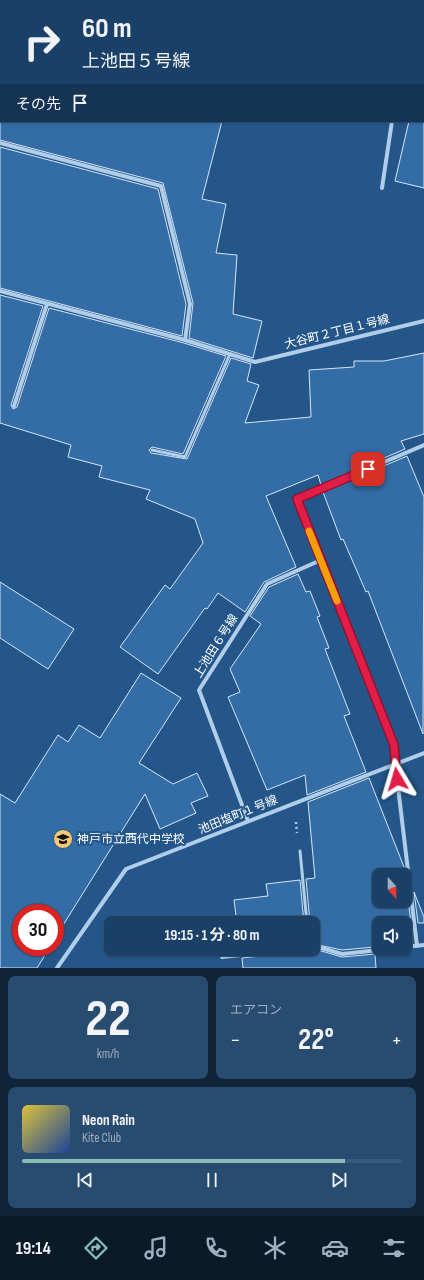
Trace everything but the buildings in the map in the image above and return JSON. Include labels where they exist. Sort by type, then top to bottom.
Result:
[{"type":"street","points":[[382,188],[392,122]]},
{"type":"street","points":[[0,143],[161,186],[190,304],[185,340]]},
{"type":"street","points":[[0,291],[185,340],[230,354]]},
{"type":"street","points":[[14,406],[47,304]]},
{"type":"street","name":"大谷町２丁目１号線","points":[[230,354],[255,362],[424,321]]},
{"type":"street","points":[[417,946],[394,745],[297,499],[424,445]]},
{"type":"street","name":"上池田６号線","points":[[248,821],[199,690],[267,584],[321,560]]},
{"type":"street","name":"池田塩町１号線","points":[[57,968],[126,869],[424,753]]},
{"type":"street","points":[[412,946],[424,945]]},
{"type":"street","points":[[320,948],[342,954],[372,951]]},
{"type":"street","points":[[222,957],[232,956]]},
{"type":"lane","points":[[152,450],[185,457],[230,354]]},
{"type":"lane","points":[[300,851],[307,916]]},
{"type":"path","points":[[294,803],[300,851]]},
{"type":"slow traffic","points":[[309,531],[337,601]]},
{"type":"place","name":"神戸市立西代中学校","points":[[63,839]]},
{"type":"route","points":[[368,469],[297,499],[394,745],[397,779]]}]
